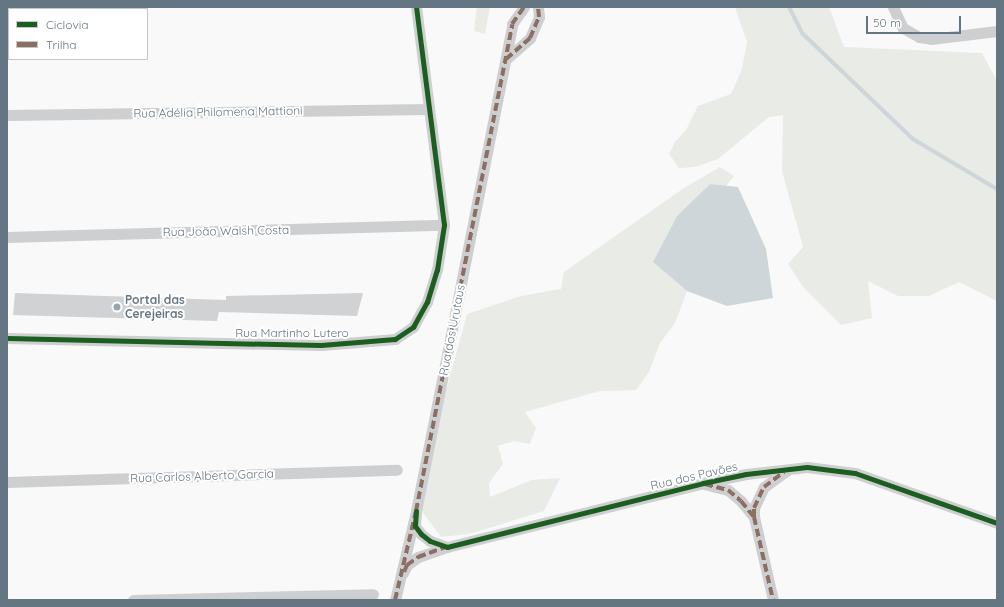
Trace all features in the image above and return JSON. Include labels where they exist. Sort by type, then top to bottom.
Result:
[{"type":"street","name":"Rua Martinho Lutero","points":[[7,338],[321,345],[395,340],[413,327],[427,302],[437,270],[444,225],[416,7]]},
{"type":"street","name":"Rua dos Urutaus","points":[[395,600],[416,511],[512,24],[524,7]]},
{"type":"street","points":[[506,59],[530,38],[539,17],[538,7]]},
{"type":"street","points":[[894,7],[897,18],[908,32],[931,39],[997,31]]},
{"type":"street","name":"Rua Adélia Philomena Mattioni","points":[[7,115],[428,109]]},
{"type":"street","name":"Rua João Walsh Costa","points":[[7,237],[444,225]]},
{"type":"street","points":[[773,600],[754,517],[754,508],[764,487],[791,467]]},
{"type":"street","name":"Rua dos Pavões","points":[[399,583],[406,565],[418,557],[447,547],[703,483],[791,467],[825,468],[855,473],[997,523]]},
{"type":"street","name":"Rua Carlos Alberto Garcia","points":[[7,482],[397,470]]},
{"type":"street","points":[[703,483],[728,490],[741,501],[754,517]]},
{"type":"street","points":[[416,511],[415,526],[420,534],[430,541],[447,547]]},
{"type":"street","points":[[133,600],[373,594]]},
{"type":"shaded area","points":[[477,7],[490,7],[485,34],[474,31]]},
{"type":"shaded area","points":[[735,7],[829,7],[844,47],[982,53],[997,81],[997,301],[959,282],[929,296],[898,296],[868,281],[872,318],[841,325],[803,287],[788,264],[803,247],[782,171],[783,115],[769,117],[718,159],[695,167],[679,168],[669,154],[675,142],[686,130],[698,106],[731,94],[742,69],[747,42]]},
{"type":"shaded area","points":[[720,167],[734,176],[726,186],[710,184],[677,216],[653,262],[687,291],[675,323],[660,343],[649,372],[636,390],[600,391],[525,412],[536,428],[530,444],[514,441],[498,446],[503,464],[489,483],[490,497],[532,480],[560,478],[544,511],[469,534],[441,537],[421,510],[446,391],[467,314],[521,296],[561,289],[564,272],[684,188]]},
{"type":"shaded area","points":[[710,184],[738,187],[766,249],[773,298],[727,306],[687,291],[653,262],[677,216]]},
{"type":"building","name":"Portal das Cerejeiras","points":[[15,293],[226,300],[226,296],[363,293],[357,316],[219,312],[217,321],[13,315]]},
{"type":"waterway","points":[[789,7],[803,34],[913,139],[997,189]]},
{"type":"marked path","points":[[395,600],[416,511],[512,24],[524,7]]},
{"type":"marked path","points":[[506,59],[530,38],[539,17],[538,7]]},
{"type":"marked path","points":[[754,517],[754,508],[764,487],[784,472]]},
{"type":"marked path","points":[[705,484],[728,490],[741,501],[754,517],[773,600]]},
{"type":"marked path","points":[[404,572],[407,565],[418,557],[445,547]]},
{"type":"cycle path","points":[[7,338],[321,345],[395,339],[413,327],[427,302],[437,270],[444,225],[416,7]]},
{"type":"cycle path","points":[[416,511],[415,526],[421,534],[430,541],[447,547],[703,483],[746,474],[807,467],[855,473],[997,523]]},
{"type":"place","name":"Portal das Cerejeiras","points":[[117,307]]}]
